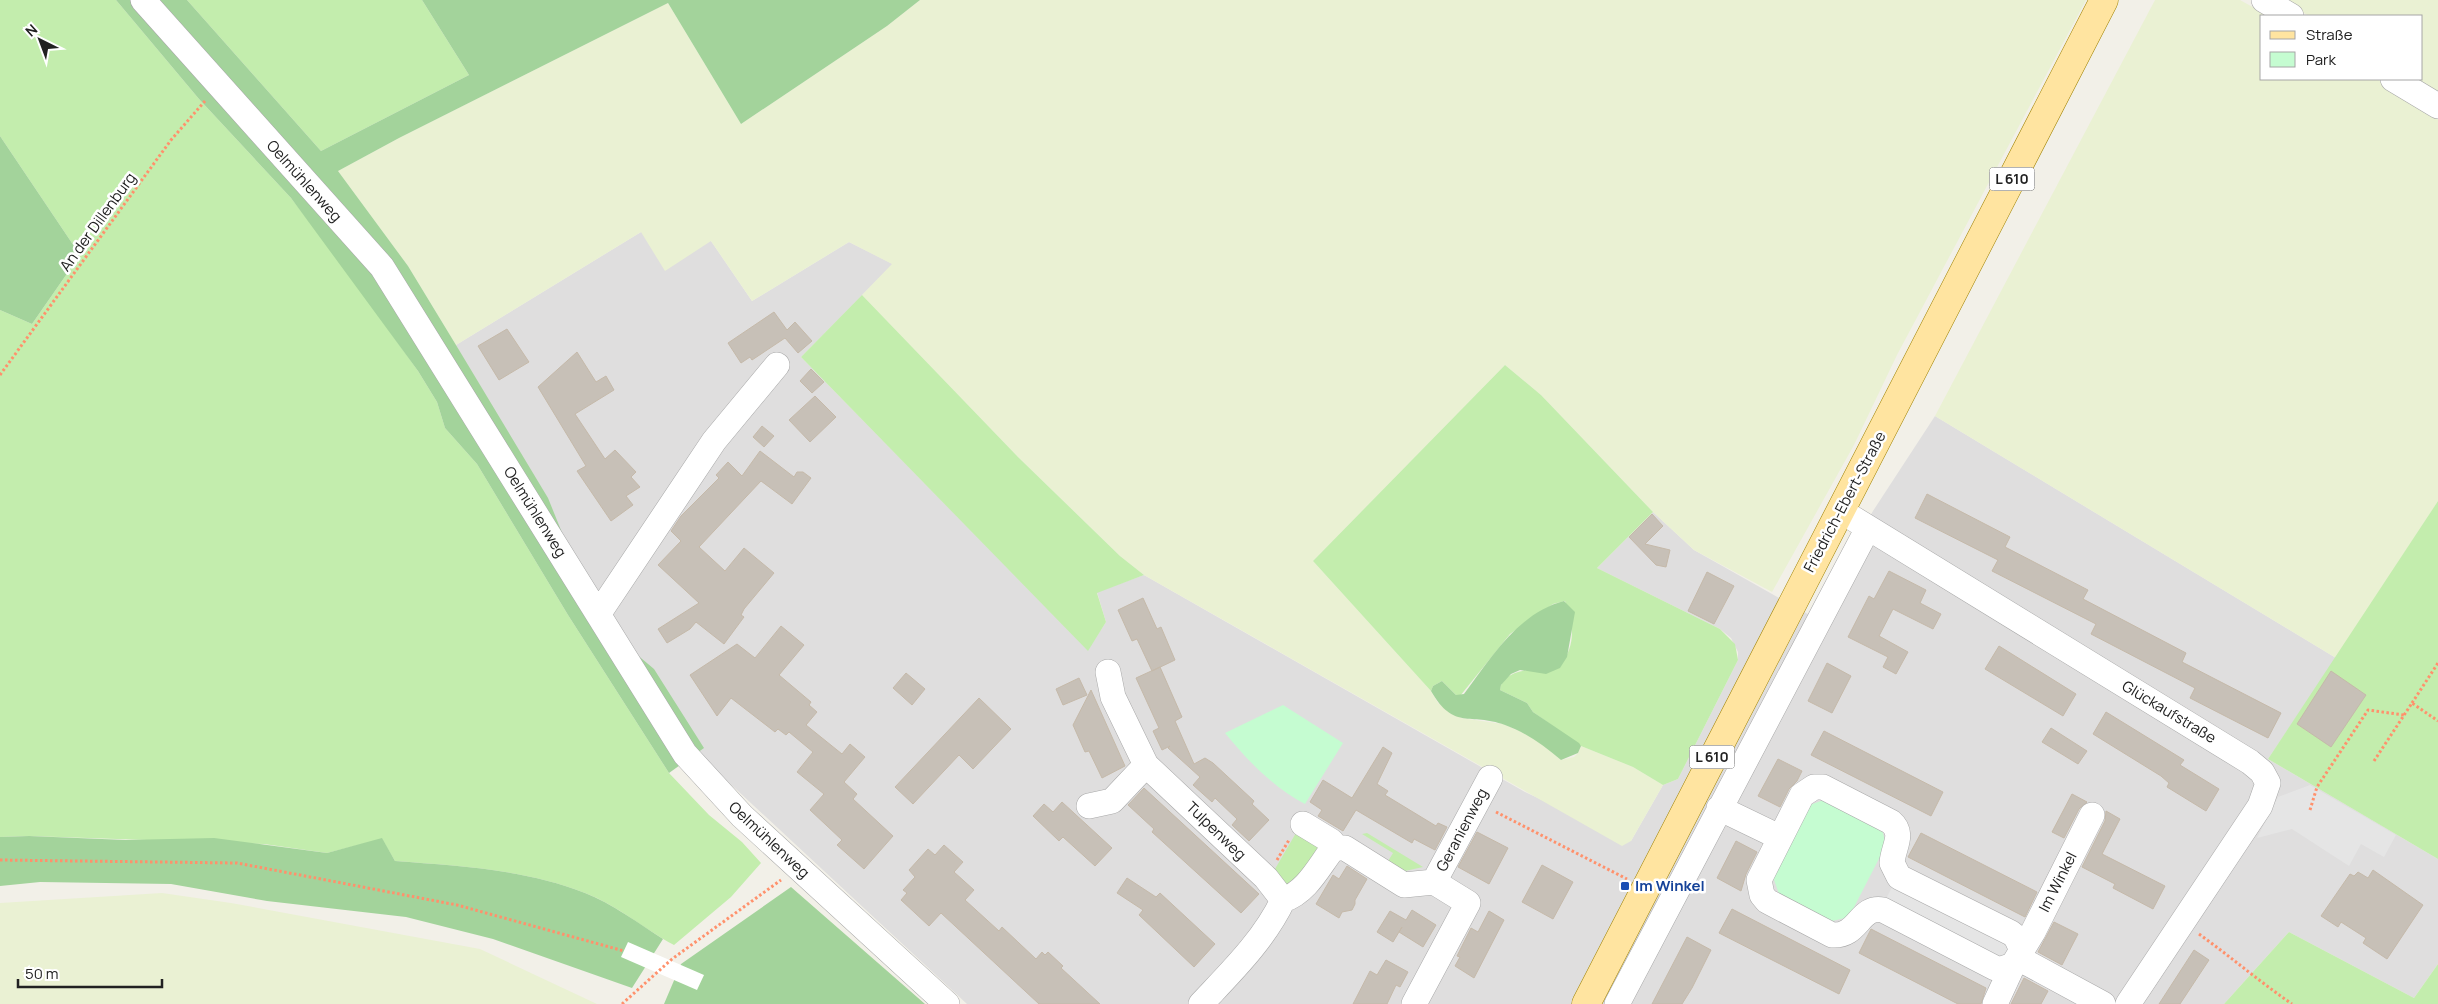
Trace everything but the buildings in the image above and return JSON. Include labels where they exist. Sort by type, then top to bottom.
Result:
[{"type":"main road","name":"Friedrich-Ebert-Straße","points":[[1586,1004],[1692,795],[1841,511],[2104,0]]},
{"type":"street","name":"Oelmühlenweg","points":[[143,0],[382,267],[685,754],[742,816],[947,1004]]},
{"type":"street","points":[[2264,0],[2289,15]]},
{"type":"street","points":[[2395,80],[2438,106]]},
{"type":"street","points":[[599,613],[714,441],[777,365]]},
{"type":"street","name":"Glückaufstraße","points":[[1841,511],[2250,762],[2262,772],[2268,783],[2260,806],[2128,1004]]},
{"type":"street","points":[[1617,1004],[1868,528]]},
{"type":"street","name":"Tulpenweg","points":[[1108,672],[1113,697],[1146,765],[1266,878],[1283,900]]},
{"type":"street","points":[[1090,806],[1112,801],[1146,765]]},
{"type":"street","name":"Geranienweg","points":[[1434,882],[1490,778]]},
{"type":"street","points":[[1823,786],[1897,827],[1899,838],[1892,863],[1899,877],[2011,933],[2016,937],[2017,957],[2001,969],[1995,968],[1883,910],[1867,912],[1853,929],[1839,935],[1832,934],[1767,901],[1762,895],[1759,880],[1779,837],[1802,795],[1814,787],[1823,786]]},
{"type":"street","points":[[1719,808],[1779,837]]},
{"type":"street","name":"Im Winkel","points":[[1995,1004],[2017,957],[2033,932],[2092,815]]},
{"type":"street","name":"Geranienweg","points":[[1303,824],[1404,885],[1434,882],[1468,903],[1414,1004]]},
{"type":"street","points":[[1201,1004],[1260,939],[1274,920],[1283,900],[1293,897],[1304,888],[1331,851],[1341,848]]},
{"type":"street","points":[[2017,957],[2103,1004]]},
{"type":"path","name":"An der Dillenburg","points":[[0,375],[171,140],[218,85]]},
{"type":"path","points":[[2374,761],[2438,663]]},
{"type":"path","points":[[2412,704],[2438,721]]},
{"type":"path","points":[[2310,810],[2317,787],[2368,710],[2404,715]]},
{"type":"path","points":[[1478,803],[1629,880]]},
{"type":"path","points":[[1266,878],[1298,827],[1303,824]]},
{"type":"path","points":[[0,860],[237,863],[457,905],[624,951]]},
{"type":"path","points":[[622,1004],[672,959],[771,887],[800,869]]},
{"type":"path","points":[[2183,922],[2240,964],[2262,984],[2292,1004]]},
{"type":"shaded area","points":[[641,232],[711,241],[752,301],[849,242],[893,264],[801,357],[1088,650],[1106,622],[1097,592],[1144,575],[1525,792],[1631,841],[1663,785],[1678,779],[1738,660],[1738,652],[1731,638],[1720,629],[1597,568],[1653,512],[1694,550],[1813,617],[1873,511],[1935,416],[2336,658],[2268,759],[2438,859],[2438,964],[2414,998],[2289,932],[2224,1004],[967,1004],[695,751],[622,642],[456,345]]},
{"type":"shaded area","points":[[2310,785],[2396,835],[2384,857],[2361,844],[2349,866],[2292,829],[2257,838],[2278,797]]},
{"type":"shaded area","points":[[1894,883],[2014,944],[2002,964],[1884,903]]},
{"type":"green space","points":[[0,0],[116,0],[199,99],[291,198],[338,259],[418,371],[437,402],[445,428],[477,464],[568,615],[669,773],[709,815],[742,842],[761,863],[731,897],[674,945],[608,904],[585,893],[562,885],[515,874],[467,867],[395,861],[382,839],[327,853],[264,844],[29,836],[0,837],[0,310],[32,324],[80,255],[0,136]]},
{"type":"green space","points":[[116,0],[187,0],[321,151],[469,75],[422,0],[920,0],[887,26],[741,124],[668,3],[399,138],[338,171],[408,266],[456,345],[548,498],[567,545],[622,642],[654,669],[704,748],[669,773],[568,615],[477,464],[445,428],[437,402],[418,371],[291,198],[199,99]]},
{"type":"green space","points":[[187,0],[422,0],[469,75],[321,151]]},
{"type":"green space","points":[[920,0],[2086,0],[1897,355],[1854,445],[1772,592],[1694,550],[1653,512],[1541,395],[1505,365],[1313,561],[1431,691],[1438,703],[1461,718],[1503,724],[1533,737],[1561,760],[1574,757],[1581,746],[1633,767],[1663,785],[1631,841],[1622,846],[1144,575],[1120,556],[1018,457],[862,295],[892,264],[849,242],[752,301],[711,241],[665,271],[641,232],[456,345],[408,266],[338,171],[399,138],[668,3],[741,124],[887,26]]},
{"type":"green space","points":[[2155,0],[2240,0],[2267,15],[2260,15],[2260,80],[2379,80],[2438,115],[2438,501],[2336,658],[1935,416]]},
{"type":"green space","points":[[2282,0],[2438,0],[2438,94],[2414,80],[2423,80],[2423,15],[2307,15]]},
{"type":"green space","points":[[0,136],[80,255],[32,324],[0,310]]},
{"type":"green space","points":[[862,295],[1018,457],[1120,556],[1144,575],[1097,593],[1106,622],[1088,651],[801,357]]},
{"type":"green space","points":[[1505,365],[1541,395],[1653,512],[1597,568],[1720,629],[1735,644],[1738,660],[1678,779],[1663,785],[1633,767],[1581,746],[1533,712],[1527,703],[1500,690],[1503,682],[1516,673],[1534,669],[1560,667],[1569,650],[1572,634],[1565,601],[1553,604],[1510,634],[1460,696],[1456,695],[1442,681],[1433,686],[1431,691],[1313,561]]},
{"type":"green space","points":[[2438,501],[2438,859],[2268,759]]},
{"type":"green space","points":[[1564,601],[1575,612],[1567,657],[1560,668],[1546,674],[1520,670],[1511,674],[1501,685],[1500,690],[1527,703],[1533,712],[1579,743],[1581,746],[1578,753],[1561,760],[1548,749],[1513,728],[1493,721],[1455,716],[1439,703],[1431,691],[1433,686],[1442,681],[1456,695],[1464,694],[1495,652],[1519,626],[1548,607]]},
{"type":"green space","points":[[1283,705],[1343,743],[1305,804],[1272,782],[1225,733]]},
{"type":"green space","points":[[1826,799],[1882,829],[1886,845],[1849,917],[1832,921],[1779,894],[1773,877],[1810,805]]},
{"type":"green space","points":[[1296,833],[1318,847],[1299,883],[1287,886],[1275,869]]},
{"type":"green space","points":[[1367,833],[1423,867],[1396,873],[1385,866],[1393,853],[1362,834]]},
{"type":"green space","points":[[29,836],[126,840],[214,838],[327,853],[382,838],[395,861],[491,870],[562,885],[605,902],[663,939],[632,988],[493,939],[406,917],[267,901],[171,884],[40,882],[0,886],[0,837]]},
{"type":"green space","points":[[791,887],[925,1004],[664,1004],[681,964]]},
{"type":"green space","points":[[162,893],[231,903],[480,949],[597,1004],[0,1004],[0,903]]},
{"type":"green space","points":[[2289,932],[2414,998],[2438,964],[2438,1004],[2224,1004]]},
{"type":"pier","points":[[628,942],[704,975],[697,990],[621,957]]},
{"type":"place","name":"Im Winkel","points":[[1625,886]]}]
